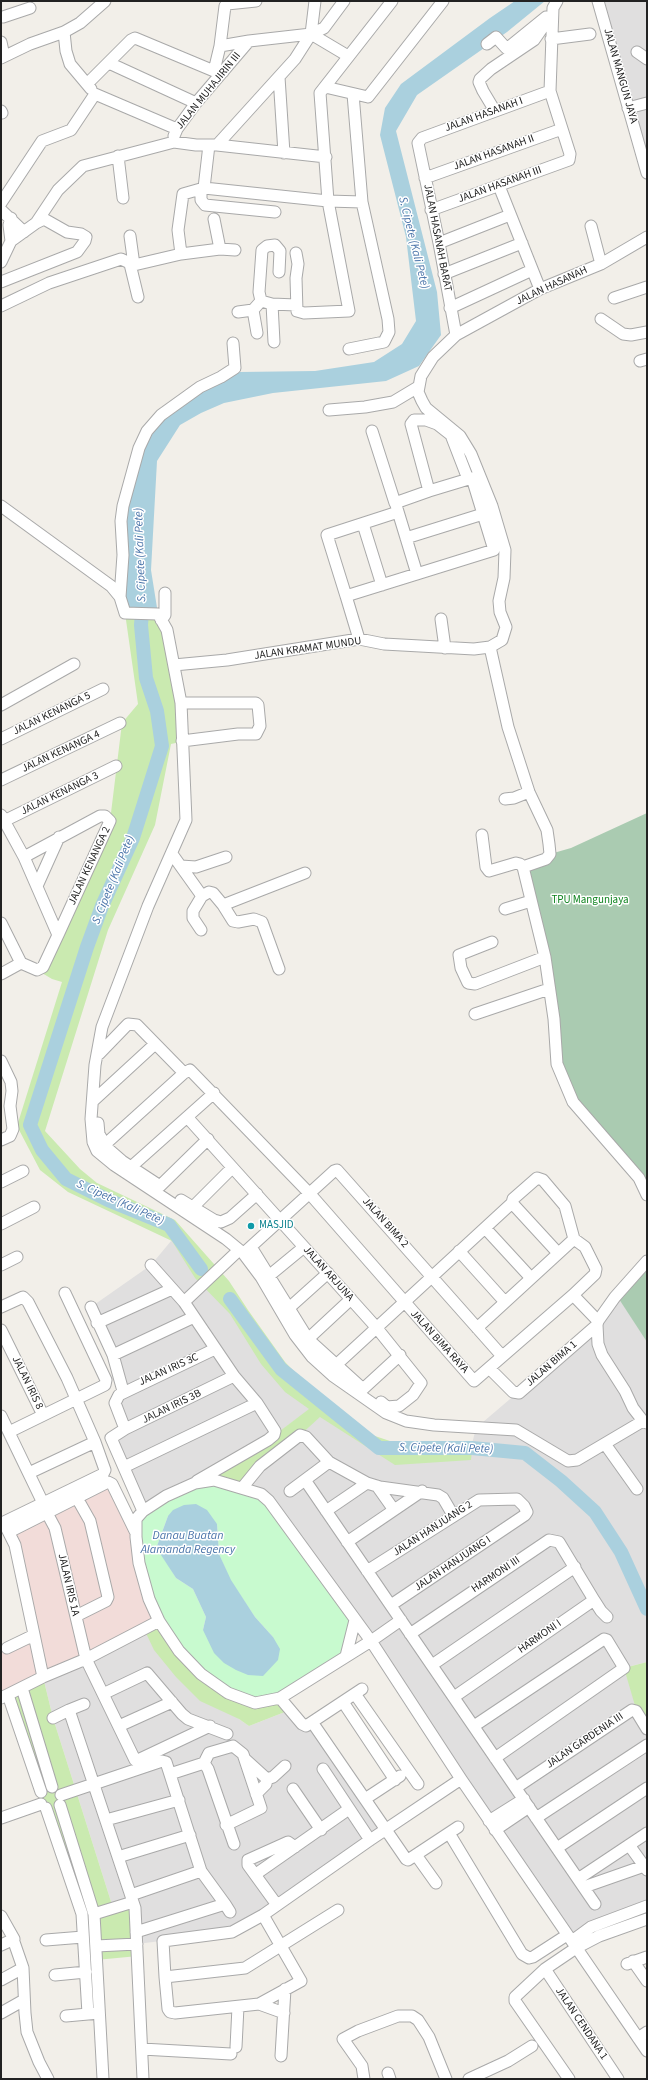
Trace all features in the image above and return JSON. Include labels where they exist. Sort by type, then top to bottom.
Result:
[{"type":"street","points":[[1,42],[3,57],[64,32],[80,22],[105,1]]},
{"type":"street","points":[[88,83],[131,40],[137,38],[218,71],[226,4],[256,1]]},
{"type":"street","points":[[275,212],[205,206],[201,200],[201,192],[204,188],[213,145],[295,59],[311,34],[315,1]]},
{"type":"street","points":[[220,46],[311,34],[324,28],[344,1]]},
{"type":"street","points":[[296,253],[298,264],[296,278],[297,311],[304,313],[349,311],[328,201],[326,157],[320,95],[325,86],[392,1]]},
{"type":"street","points":[[325,86],[368,97],[442,1]]},
{"type":"street","points":[[495,111],[483,91],[479,82],[480,79],[491,69],[534,40],[557,1]]},
{"type":"street","name":"JALAN MANGUN JAYA","points":[[598,1],[647,173]]},
{"type":"street","points":[[2,14],[30,8]]},
{"type":"street","points":[[549,14],[551,39],[550,90],[562,129]]},
{"type":"street","points":[[487,44],[496,37],[506,48],[509,47],[549,14]]},
{"type":"street","points":[[64,32],[70,64],[88,83],[95,94],[177,129]]},
{"type":"street","points":[[311,34],[348,56]]},
{"type":"street","points":[[551,39],[590,34]]},
{"type":"street","name":"JALAN MUHAJIRIN III","points":[[172,142],[177,129],[218,71],[249,41]]},
{"type":"street","points":[[637,52],[647,59]]},
{"type":"street","points":[[109,63],[196,103]]},
{"type":"street","points":[[279,77],[284,153]]},
{"type":"street","name":"JALAN HASANAH I","points":[[419,141],[550,90]]},
{"type":"street","points":[[2,198],[42,141],[71,130],[95,94]]},
{"type":"street","points":[[349,349],[384,342],[389,332],[388,319],[362,202],[353,94]]},
{"type":"street","points":[[628,108],[647,103]]},
{"type":"street","name":"JALAN HASANAH III","points":[[431,210],[569,160],[570,154],[562,129]]},
{"type":"street","name":"JALAN HASANAH II","points":[[425,178],[562,129]]},
{"type":"street","name":"JALAN HASANAH BARAT","points":[[419,141],[418,146],[439,243],[456,335]]},
{"type":"street","points":[[1,262],[11,241],[40,221],[58,190],[83,166],[172,142],[326,157]]},
{"type":"street","points":[[118,156],[123,198]]},
{"type":"street","points":[[499,186],[540,289]]},
{"type":"street","points":[[181,254],[178,230],[183,194],[204,188],[328,201],[362,202]]},
{"type":"street","points":[[1,210],[24,232]]},
{"type":"street","points":[[439,243],[510,215]]},
{"type":"street","points":[[11,218],[9,225],[11,241]]},
{"type":"street","points":[[214,219],[220,249]]},
{"type":"street","points":[[1,282],[77,252],[85,241],[86,236],[67,232],[40,221]]},
{"type":"street","points":[[591,226],[601,264]]},
{"type":"street","points":[[130,236],[132,265],[138,297]]},
{"type":"street","name":"JALAN HASANAH","points":[[418,387],[426,366],[456,335],[540,289],[601,264],[647,237]]},
{"type":"street","points":[[444,274],[522,243]]},
{"type":"street","points":[[257,333],[254,310],[261,300],[259,284],[262,250],[267,246],[275,245],[280,251],[278,272]]},
{"type":"street","points":[[1,306],[49,283],[121,259],[132,265],[181,254],[220,249],[235,250]]},
{"type":"street","points":[[450,308],[532,270]]},
{"type":"street","points":[[614,298],[647,287]]},
{"type":"street","points":[[261,300],[272,304],[296,305]]},
{"type":"street","points":[[272,304],[274,342]]},
{"type":"street","points":[[238,312],[254,310]]},
{"type":"street","points":[[601,319],[623,334],[631,335],[647,332]]},
{"type":"street","points":[[120,597],[124,555],[121,521],[123,506],[139,448],[146,430],[161,415],[200,386],[221,377],[235,368],[233,343]]},
{"type":"street","points":[[329,410],[386,404],[393,402],[418,387],[418,392],[426,408],[460,436],[471,454],[492,506],[504,550],[504,578],[499,601],[500,612],[506,627],[502,640],[490,647],[508,727],[529,792],[547,830],[550,854],[540,862],[523,867]]},
{"type":"street","points":[[429,491],[411,424],[416,419],[426,420],[437,424],[451,435],[468,479]]},
{"type":"street","points":[[372,430],[417,574]]},
{"type":"street","points":[[346,596],[494,550],[472,478],[429,491],[363,524],[327,535],[359,640]]},
{"type":"street","points":[[1,506],[112,586],[120,597],[125,613],[159,617],[165,615],[165,593]]},
{"type":"street","points":[[406,538],[483,514]]},
{"type":"street","points":[[363,524],[382,585]]},
{"type":"street","points":[[159,617],[167,630],[181,703],[186,820],[148,906],[102,1027],[98,1054],[96,1098],[92,1136],[101,1148],[107,1160],[244,1250],[270,1275],[288,1308],[308,1339],[335,1366],[363,1389],[400,1355]]},
{"type":"street","points":[[441,619],[445,648]]},
{"type":"street","name":"JALAN KRAMAT MUNDU","points":[[174,665],[228,660],[359,640],[384,644],[445,648],[474,649],[490,647]]},
{"type":"street","points":[[1,705],[74,664]]},
{"type":"street","name":"JALAN KENANGA 5","points":[[1,739],[103,689]]},
{"type":"street","points":[[181,703],[256,703],[258,705],[260,726],[256,734],[238,734],[182,741]]},
{"type":"street","name":"JALAN KENANGA 4","points":[[1,780],[120,723]]},
{"type":"street","name":"JALAN KENANGA 3","points":[[2,818],[116,766]]},
{"type":"street","points":[[505,799],[514,798],[529,792]]},
{"type":"street","name":"JALAN KENANGA 2","points":[[24,857],[100,816],[106,816],[110,821],[58,935]]},
{"type":"street","points":[[1,923],[21,963],[37,970],[43,967],[58,935],[24,857],[2,818]]},
{"type":"street","points":[[482,835],[486,867],[489,871],[516,863],[523,867],[545,957],[554,1018],[557,1064],[573,1102],[639,1178],[647,1194]]},
{"type":"street","points":[[37,886],[59,837]]},
{"type":"street","points":[[172,854],[202,896]]},
{"type":"street","points":[[181,866],[196,867],[226,857]]},
{"type":"street","points":[[223,905],[305,873]]},
{"type":"street","points":[[201,930],[192,914],[202,896],[209,892],[213,893],[233,921],[238,922],[254,919],[262,922],[279,969]]},
{"type":"street","points":[[505,909],[531,901]]},
{"type":"street","points":[[492,942],[459,955],[461,968],[468,983],[475,984],[545,957]]},
{"type":"street","points":[[1,974],[21,963]]},
{"type":"street","points":[[475,1014],[549,989]]},
{"type":"street","points":[[98,1054],[128,1024],[137,1026],[184,1073],[101,1148]]},
{"type":"street","points":[[96,1098],[155,1044]]},
{"type":"street","points":[[1,1061],[11,1082],[6,1097],[10,1106],[13,1130],[5,1138]]},
{"type":"street","name":"JALAN BIMA RAYA","points":[[184,1073],[190,1070],[214,1093],[310,1194],[474,1381],[595,1274],[596,1269],[585,1247],[574,1239]]},
{"type":"street","points":[[131,1167],[214,1093]]},
{"type":"street","name":"JALAN ARJUNA","points":[[187,1117],[376,1327],[422,1383],[413,1395],[400,1406],[392,1407],[387,1407],[363,1389]]},
{"type":"street","points":[[160,1186],[208,1140]]},
{"type":"street","points":[[101,1148],[192,1208],[221,1222],[230,1218],[257,1194]]},
{"type":"street","points":[[192,1208],[232,1168]]},
{"type":"street","name":"JALAN BIMA 2","points":[[310,1194],[334,1171],[337,1170],[502,1356]]},
{"type":"street","points":[[1,1182],[23,1171]]},
{"type":"street","points":[[335,1366],[512,1203],[513,1198],[537,1178],[541,1178],[565,1206],[574,1239],[477,1328]]},
{"type":"street","points":[[184,1302],[222,1266],[280,1221],[310,1194]]},
{"type":"street","points":[[512,1203],[558,1253]]},
{"type":"street","points":[[1,1224],[34,1207]]},
{"type":"street","points":[[485,1228],[531,1278]]},
{"type":"street","points":[[270,1275],[304,1247]]},
{"type":"street","points":[[244,1250],[295,1335],[312,1357],[333,1376],[377,1408],[406,1421],[434,1425],[516,1430],[526,1434],[565,1461],[577,1460],[645,1422],[602,1355],[598,1344],[597,1323],[573,1295]]},
{"type":"street","points":[[459,1252],[505,1302]]},
{"type":"street","points":[[1,1265],[17,1257]]},
{"type":"street","points":[[597,1323],[647,1261]]},
{"type":"street","points":[[151,1265],[184,1302],[234,1376],[257,1403],[275,1431],[273,1437],[195,1483],[166,1496],[143,1511],[136,1519],[137,1553],[144,1585],[159,1621],[179,1651],[200,1674],[228,1693],[256,1703],[280,1698],[346,1656],[400,1619]]},
{"type":"street","points":[[288,1308],[328,1273]]},
{"type":"street","points":[[97,1323],[172,1288]]},
{"type":"street","points":[[8,1432],[105,1385],[106,1380],[65,1293]]},
{"type":"street","points":[[1,1307],[23,1297],[27,1300],[67,1378],[75,1400],[95,1442],[105,1470],[103,1474],[45,1508],[9,1532]]},
{"type":"street","points":[[308,1339],[351,1299]]},
{"type":"street","points":[[91,1307],[112,1355],[123,1391],[116,1399],[115,1403],[125,1429]]},
{"type":"street","points":[[112,1355],[194,1317]]},
{"type":"street","name":"JALAN BIMA 1","points":[[489,1368],[513,1392],[518,1393],[597,1323]]},
{"type":"street","name":"JALAN IRIS 8","points":[[1,1330],[43,1415]]},
{"type":"street","name":"JALAN IRIS 3C","points":[[123,1391],[216,1349]]},
{"type":"street","name":"JALAN IRIS 3B","points":[[124,1466],[111,1438],[125,1429],[234,1376]]},
{"type":"street","points":[[143,1511],[124,1466],[257,1403]]},
{"type":"street","name":"JALAN IRIS 1A","points":[[1,1416],[54,1525],[86,1659],[133,1757],[138,1760],[210,1726]]},
{"type":"street","points":[[242,1488],[260,1466],[300,1435],[306,1436],[329,1462],[372,1484],[422,1491],[441,1496],[453,1515]]},
{"type":"street","points":[[29,1473],[95,1442]]},
{"type":"street","points":[[604,1444],[637,1489]]},
{"type":"street","points":[[290,1491],[329,1462]]},
{"type":"street","points":[[195,1483],[214,1480],[261,1494],[269,1501],[370,1640],[492,1825],[644,2042]]},
{"type":"street","points":[[305,1480],[595,1904]]},
{"type":"street","points":[[43,1677],[15,1545],[3,1518],[45,1508],[77,1498],[108,1482],[112,1484],[136,1532]]},
{"type":"street","points":[[326,1511],[372,1484]]},
{"type":"street","points":[[372,1484],[394,1510]]},
{"type":"street","points":[[347,1542],[422,1491]]},
{"type":"street","points":[[76,1616],[106,1601],[108,1597],[90,1521],[77,1498]]},
{"type":"street","name":"JALAN HANJUANG 2","points":[[367,1571],[453,1515],[479,1500],[517,1499],[527,1512],[515,1522]]},
{"type":"street","name":"JALAN HANJUANG I","points":[[391,1605],[515,1522]]},
{"type":"street","name":"HARMONI III","points":[[410,1634],[549,1540],[559,1542],[575,1567]]},
{"type":"street","points":[[432,1665],[575,1567],[601,1611],[607,1617]]},
{"type":"street","name":"HARMONI I","points":[[454,1696],[594,1600]]},
{"type":"street","points":[[346,1656],[356,1620]]},
{"type":"street","points":[[103,2079],[94,2013],[86,1972],[82,1914],[40,1798],[41,1792],[5,1696],[43,1677],[86,1659],[159,1621]]},
{"type":"street","points":[[7,1648],[34,1635]]},
{"type":"street","points":[[474,1726],[604,1639],[607,1640],[624,1668],[495,1758]]},
{"type":"street","points":[[103,1694],[147,1673],[182,1714],[188,1718],[227,1734]]},
{"type":"street","points":[[22,1688],[52,1787]]},
{"type":"street","points":[[280,1698],[306,1726],[359,1691],[418,1784]]},
{"type":"street","points":[[119,1726],[172,1702]]},
{"type":"street","points":[[343,1702],[395,1780]]},
{"type":"street","points":[[53,1718],[84,1704]]},
{"type":"street","points":[[69,1710],[132,1898],[137,1944],[143,2079]]},
{"type":"street","name":"JALAN GARDENIA III","points":[[516,1787],[632,1710],[636,1711],[647,1729]]},
{"type":"street","points":[[312,1722],[406,1859],[408,1860],[453,1830],[522,1954],[526,1957],[533,1957],[572,1941],[599,1936],[647,1919]]},
{"type":"street","points":[[536,1818],[647,1744]]},
{"type":"street","points":[[170,1774],[204,1763],[209,1753],[233,1746],[243,1754],[256,1794],[262,1806],[260,1810],[226,1825]]},
{"type":"street","points":[[245,1759],[267,1779]]},
{"type":"street","points":[[1,1818],[44,1806],[52,1809],[61,1800],[94,1784],[164,1761],[166,1762],[201,1870],[228,1908],[136,1932]]},
{"type":"street","points":[[204,1763],[208,1769],[226,1825],[234,1844]]},
{"type":"street","points":[[267,1779],[273,1777],[284,1766]]},
{"type":"street","points":[[323,1769],[370,1840]]},
{"type":"street","points":[[365,1799],[409,1771]]},
{"type":"street","points":[[256,1794],[266,1784],[267,1779]]},
{"type":"street","points":[[262,1915],[301,1981],[259,2004],[170,2012],[168,2009],[164,1977],[163,1941],[230,1933],[277,1905],[461,1779]]},
{"type":"street","points":[[41,1792],[46,1788],[52,1787],[58,1790],[94,1914],[96,1946],[94,2013]]},
{"type":"street","points":[[557,1848],[647,1788]]},
{"type":"street","points":[[293,1789],[321,1830]]},
{"type":"street","points":[[106,1820],[179,1800]]},
{"type":"street","points":[[492,1825],[526,1803]]},
{"type":"street","points":[[256,1874],[349,1809]]},
{"type":"street","points":[[581,1883],[647,1833]]},
{"type":"street","points":[[118,1857],[190,1835]]},
{"type":"street","points":[[277,1905],[248,1865],[248,1860],[288,1842],[295,1847]]},
{"type":"street","points":[[581,1883],[646,1868],[629,1846]]},
{"type":"street","points":[[416,1855],[436,1882]]},
{"type":"street","points":[[94,1914],[201,1870]]},
{"type":"street","points":[[569,2079],[516,2001],[515,1996],[572,1941],[591,1927],[647,1906]]},
{"type":"street","points":[[164,1977],[244,1968],[338,1910]]},
{"type":"street","points":[[1,1916],[14,1939],[1,1946]]},
{"type":"street","points":[[46,1940],[83,1938]]},
{"type":"street","points":[[14,1942],[23,1968],[24,2000],[28,2032],[39,2062],[48,2079]]},
{"type":"street","points":[[96,1946],[137,1944]]},
{"type":"street","points":[[647,1957],[630,1962],[647,1981]]},
{"type":"street","points":[[1,1980],[23,1968]]},
{"type":"street","name":"JALAN CENDANA 1","points":[[544,1969],[618,2079]]},
{"type":"street","points":[[55,1975],[86,1972]]},
{"type":"street","points":[[280,2056],[285,1989]]},
{"type":"street","points":[[1,2013],[24,2000]]},
{"type":"street","points":[[259,2004],[284,2013]]},
{"type":"street","points":[[142,2049],[233,2051],[238,2007]]},
{"type":"street","points":[[66,2016],[94,2013]]},
{"type":"street","points":[[364,2079],[362,2066],[343,2039],[358,2031],[398,2016],[412,2016],[421,2025],[429,2037],[446,2079]]},
{"type":"street","points":[[468,2079],[508,2060],[532,2046]]},
{"type":"shaded area","points":[[598,1],[647,1],[647,173]]},
{"type":"shaded area","points":[[176,1235],[281,1369],[320,1402],[268,1440],[143,1511],[113,1437],[125,1429],[116,1408],[123,1391],[91,1307],[151,1265]]},
{"type":"shaded area","points":[[617,1295],[647,1341],[647,1662],[624,1668],[647,1730],[647,1907],[572,1941],[371,1641],[242,1488],[260,1466],[329,1409],[379,1448],[471,1448],[476,1428],[597,1325]]},
{"type":"shaded area","points":[[110,1483],[136,1532],[159,1621],[1,1698],[1,1651],[34,1635],[9,1532]]},
{"type":"shaded area","points":[[144,1629],[239,1719],[249,1726],[290,1710],[302,1724],[312,1722],[386,1829],[232,1932],[137,1944],[113,1908],[53,1718],[43,1677]]},
{"type":"green space","points":[[125,613],[161,620],[185,741],[171,744],[155,825],[108,930],[45,1131],[80,1169],[97,1183],[175,1220],[229,1281],[285,1362],[313,1391],[348,1419],[372,1435],[393,1442],[473,1441],[471,1460],[395,1465],[320,1417],[242,1488],[195,1483],[268,1440],[309,1409],[285,1392],[261,1364],[230,1314],[195,1278],[172,1241],[68,1192],[40,1170],[17,1126],[62,982],[52,979],[37,970],[110,821],[122,723],[138,704]]},
{"type":"green space","name":"TPU Mangunjaya","points":[[647,813],[647,1194],[587,1120],[557,1064],[554,1018],[523,867],[550,854],[571,848]]},
{"type":"green space","points":[[647,1260],[647,1342],[617,1296]]},
{"type":"green space","points":[[214,1480],[261,1494],[355,1620],[346,1656],[280,1698],[255,1703],[201,1674],[149,1599],[136,1519],[143,1511]],"holes":[[[168,1516],[217,1524],[219,1554],[230,1580],[255,1617],[273,1637],[203,1630],[206,1617],[193,1589],[176,1578],[157,1546]]]},
{"type":"green space","points":[[159,1621],[280,1698],[290,1710],[249,1726],[239,1719],[200,1701],[176,1677],[154,1650],[144,1629]]},
{"type":"green space","points":[[647,1662],[647,1730],[636,1709],[624,1668]]},
{"type":"green space","points":[[43,1677],[53,1718],[113,1908],[133,1902],[138,1956],[96,1960],[99,2013],[88,2014],[82,1914],[41,1804],[41,1792],[8,1695]]},
{"type":"water","points":[[515,1],[545,1],[507,32],[417,95],[396,131],[437,292],[441,335],[419,366],[386,381],[273,393],[224,403],[201,413],[180,425],[157,461],[151,570],[158,614],[125,613],[121,521],[147,431],[221,377],[240,372],[315,371],[374,362],[402,344],[416,321],[406,237],[380,135],[385,108],[401,84]]},
{"type":"water","name":"Danau Buatan Alamanda Regency","points":[[196,1504],[207,1510],[217,1524],[219,1554],[231,1580],[255,1617],[273,1637],[280,1649],[278,1660],[263,1676],[248,1675],[236,1670],[224,1663],[214,1653],[203,1630],[206,1617],[193,1589],[176,1578],[157,1546],[168,1516],[173,1510],[184,1505]]},
{"type":"waterway","name":"S. Cipete (Kali Pete)","points":[[143,600],[141,625],[146,678],[157,711],[162,746],[133,838],[102,906],[87,947],[30,1125],[42,1150],[66,1179],[108,1200],[169,1225],[201,1269]]},
{"type":"waterway","name":"S. Cipete (Kali Pete)","points":[[230,1299],[281,1369],[379,1448],[472,1448],[525,1453],[561,1481],[595,1512],[621,1552],[647,1609]]},
{"type":"place","name":"MASJID","points":[[251,1226]]}]
